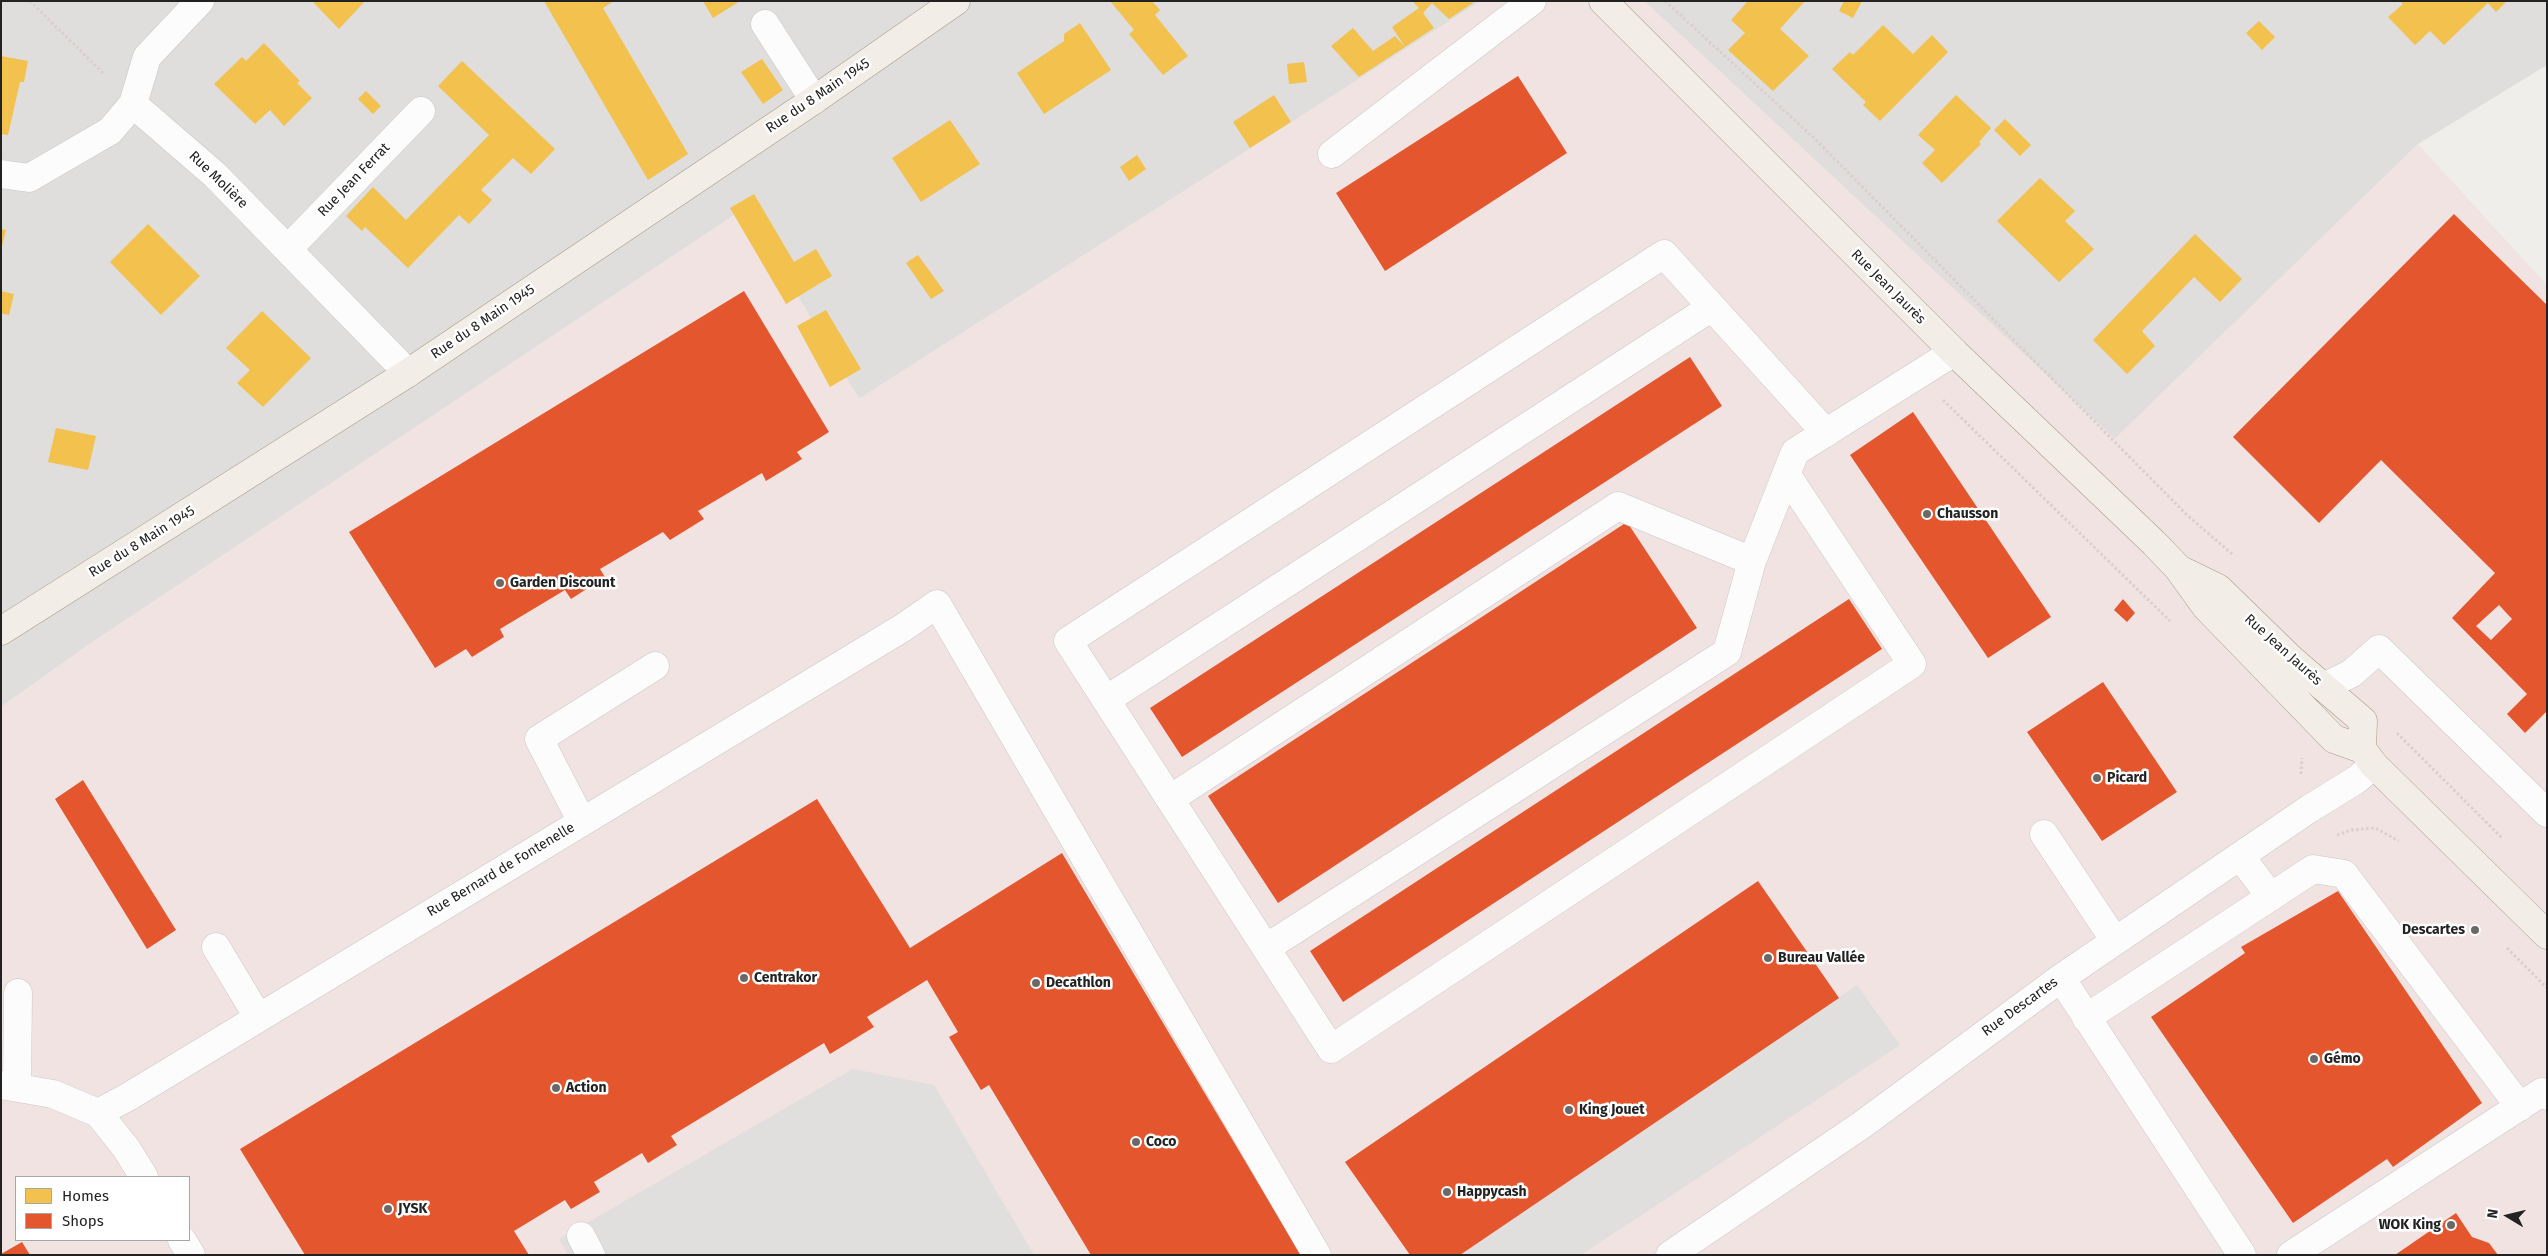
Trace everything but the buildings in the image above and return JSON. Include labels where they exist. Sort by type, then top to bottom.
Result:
[{"type":"main road","name":"Rue du 8 Main 1945","points":[[1,631],[408,372],[814,100],[956,1]]},
{"type":"main road","name":"Rue Jean Jaurès","points":[[1603,1],[1954,352],[2178,568],[2206,607],[2334,739],[2368,757],[2547,935]]},
{"type":"main road","name":"Rue Jean Jaurès","points":[[2178,568],[2218,588],[2291,659],[2364,721],[2368,757]]},
{"type":"street","points":[[1,174],[29,178],[110,130],[134,104],[147,57],[200,1]]},
{"type":"street","points":[[1332,154],[1532,1]]},
{"type":"street","points":[[765,24],[814,100]]},
{"type":"street","name":"Rue Molière","points":[[134,104],[215,175],[408,372]]},
{"type":"street","name":"Rue Jean Ferrat","points":[[288,249],[421,111]]},
{"type":"street","points":[[1786,474],[1912,664],[1331,1049],[1068,642],[1664,254],[1826,433]]},
{"type":"street","points":[[1106,700],[1712,308]]},
{"type":"street","points":[[1266,948],[1727,652],[1752,561],[1795,452],[1954,352]]},
{"type":"street","points":[[1170,799],[1618,506],[1752,561]]},
{"type":"street","name":"Rue Bernard de Fontenelle","points":[[98,1113],[128,1097],[904,627],[937,604],[1317,1255]]},
{"type":"street","points":[[2324,687],[2352,673],[2379,649],[2547,813]]},
{"type":"street","points":[[582,822],[538,739],[655,666]]},
{"type":"street","name":"Rue Descartes","points":[[1670,1255],[1863,1124],[2061,978],[2240,856],[2356,780],[2368,757]]},
{"type":"street","points":[[2044,834],[2115,941]]},
{"type":"street","points":[[2240,856],[2271,896]]},
{"type":"street","points":[[2086,1018],[2313,869],[2344,874],[2520,1107]]},
{"type":"street","points":[[216,947],[258,1017]]},
{"type":"street","points":[[2061,978],[2242,1255]]},
{"type":"street","points":[[18,994],[9,1086],[53,1094],[98,1113],[126,1148],[143,1176]]},
{"type":"street","points":[[2290,1255],[2542,1092],[2547,1096]]},
{"type":"street","points":[[183,1241],[191,1255]]},
{"type":"path","points":[[30,1],[134,104]]},
{"type":"path","points":[[1665,1],[1814,138],[2188,515],[2236,558]]},
{"type":"path","points":[[1918,375],[2172,623]]},
{"type":"path","points":[[2394,730],[2505,841]]},
{"type":"path","points":[[2300,775],[2302,755]]},
{"type":"path","points":[[2328,838],[2352,830],[2375,828],[2400,842]]},
{"type":"path","points":[[2503,944],[2547,988]]},
{"type":"shaded area","points":[[1,1],[1481,1],[859,399],[745,208],[94,641],[1,707]]},
{"type":"shaded area","points":[[1481,1],[1644,1],[2115,439],[2418,144],[2547,285],[2547,1255],[1,1255],[1,707],[94,641],[745,208],[859,399]]},
{"type":"shaded area","points":[[1644,1],[2547,1],[2547,65],[2418,144],[2115,439]]},
{"type":"shaded area","points":[[1857,985],[1900,1045],[1581,1255],[1460,1255]]},
{"type":"shaded area","points":[[853,1069],[934,1085],[1034,1255],[568,1255],[559,1239]]},
{"type":"place","name":"Chausson","points":[[1927,514]]},
{"type":"place","name":"Garden Discount","points":[[500,583]]},
{"type":"place","name":"Picard","points":[[2097,778]]},
{"type":"place","name":"Descartes","points":[[2475,930]]},
{"type":"place","name":"Bureau Vallée","points":[[1768,958]]},
{"type":"place","name":"Centrakor","points":[[744,978]]},
{"type":"place","name":"Decathlon","points":[[1036,983]]},
{"type":"place","name":"Gémo","points":[[2314,1059]]},
{"type":"place","name":"Action","points":[[556,1088]]},
{"type":"place","name":"King Jouet","points":[[1569,1110]]},
{"type":"place","name":"Coco","points":[[1136,1142]]},
{"type":"place","name":"Happycash","points":[[1447,1192]]},
{"type":"place","name":"JYSK","points":[[388,1209]]},
{"type":"place","name":"WOK King","points":[[2451,1225]]}]
